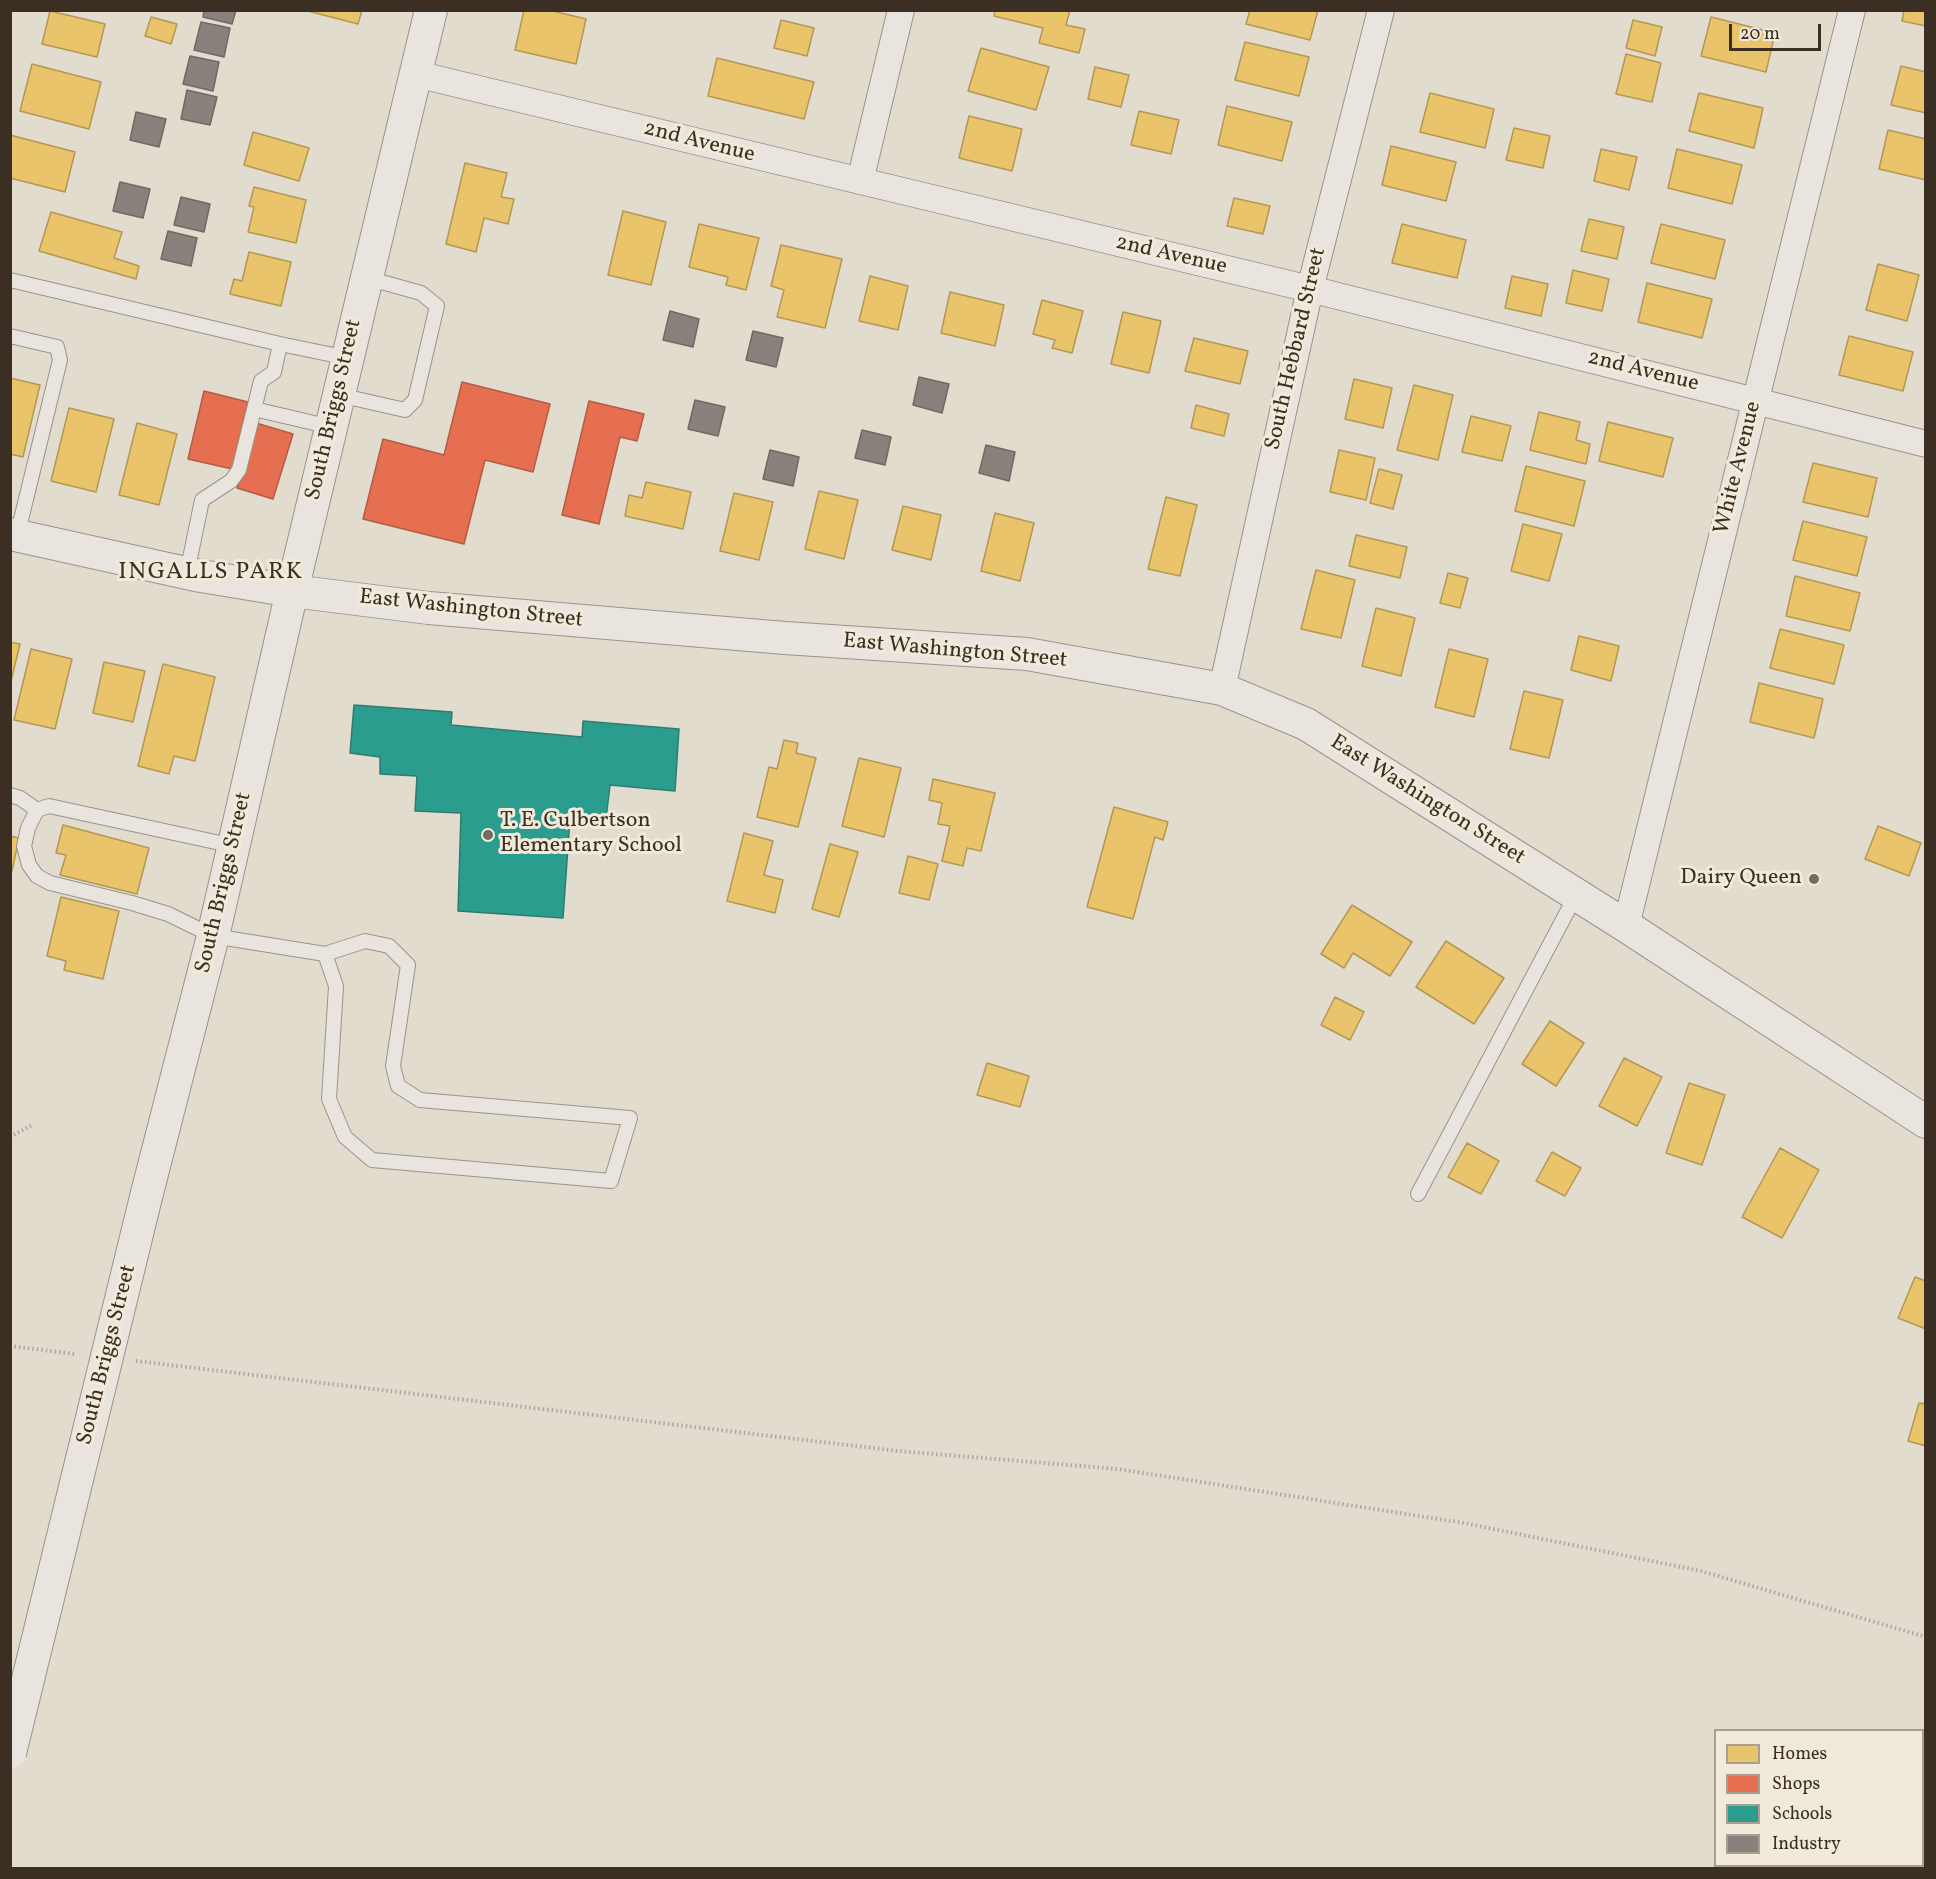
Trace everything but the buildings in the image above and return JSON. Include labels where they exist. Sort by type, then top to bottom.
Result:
[{"type":"street","name":"South Briggs Street","points":[[10,1753],[147,1193],[213,936],[292,591],[431,10]]},
{"type":"street","points":[[860,181],[901,10]]},
{"type":"street","name":"South Hebbard Street","points":[[1222,689],[1310,289],[1381,10]]},
{"type":"street","name":"White Avenue","points":[[1626,926],[1852,10]]},
{"type":"street","name":"2nd Avenue","points":[[416,74],[1310,289],[1926,444]]},
{"type":"street","name":"East Washington Street","points":[[14,535],[187,573],[292,591],[441,609],[785,638],[1027,654],[1222,689],[1306,724],[1626,926],[1926,1122]]},
{"type":"lane","points":[[339,395],[405,410],[415,400],[418,389],[437,306],[421,293],[367,278]]},
{"type":"lane","points":[[10,280],[348,358]]},
{"type":"lane","points":[[10,336],[57,347],[60,360],[14,535]]},
{"type":"lane","points":[[187,573],[202,500],[231,481],[239,470],[261,381],[274,372],[280,344]]},
{"type":"lane","points":[[254,409],[331,427]]},
{"type":"lane","points":[[10,795],[20,798],[37,810]]},
{"type":"lane","points":[[234,846],[50,806],[37,810],[28,828],[24,846],[29,865],[37,876],[50,883],[168,914],[213,936],[326,954],[365,941],[389,946],[408,965],[393,1066],[398,1086],[420,1100],[630,1119],[611,1181],[372,1160],[345,1137],[329,1099],[336,986],[326,954]]},
{"type":"lane","points":[[1418,1194],[1576,895]]},
{"type":"path","points":[[10,1137],[32,1125]]},
{"type":"path","points":[[10,1346],[81,1354]]},
{"type":"path","points":[[128,1360],[898,1451],[1118,1469],[1152,1474],[1464,1523],[1701,1571],[1926,1637]]},
{"type":"place","name":"T. E. Culbertson Elementary School","points":[[488,835]]},
{"type":"place","name":"Dairy Queen","points":[[1814,879]]},
{"type":"district","name":"INGALLS PARK","points":[[211,574]]}]
